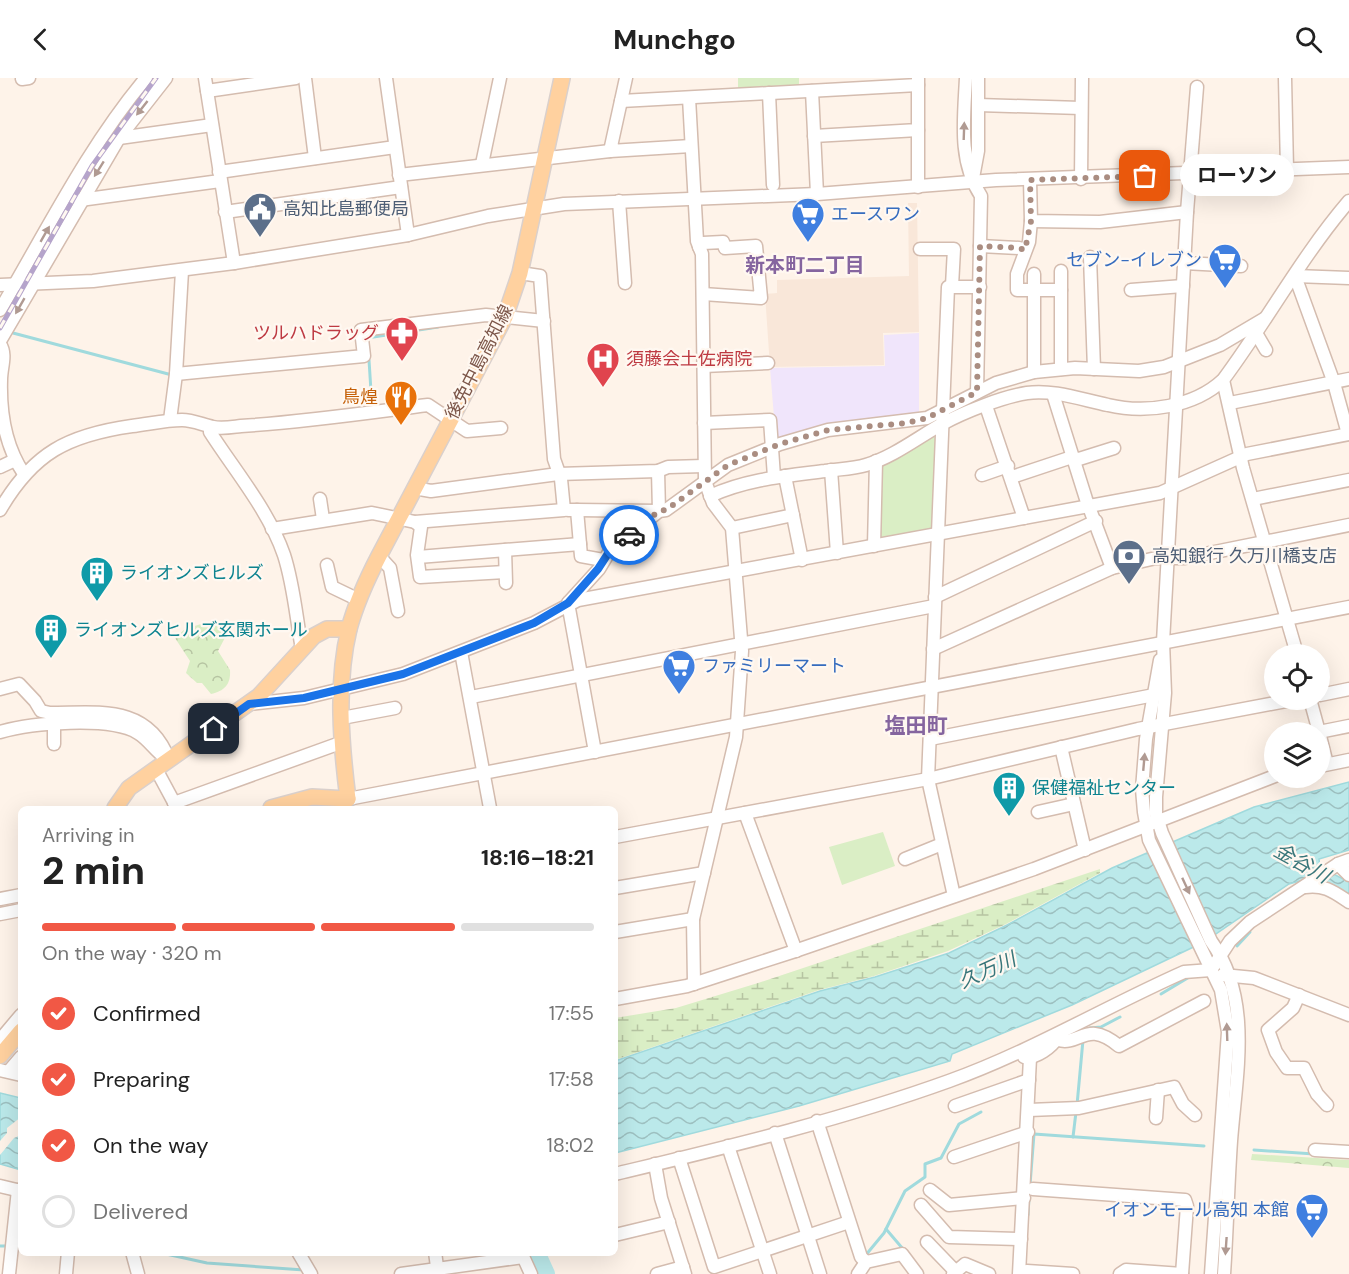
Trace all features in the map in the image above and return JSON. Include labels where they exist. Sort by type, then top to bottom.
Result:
[{"type":"main road","name":"後免中島高知線","points":[[348,800],[343,742],[342,689],[349,629],[359,600],[398,518],[505,317],[520,273],[562,78]]},
{"type":"main road","points":[[116,806],[129,788],[249,704],[314,636],[325,630],[349,629]]},
{"type":"main road","points":[[278,806],[312,797],[348,800]]},
{"type":"main road","points":[[329,806],[348,800]]},
{"type":"main road","points":[[0,1056],[18,1035]]},
{"type":"street","points":[[105,121],[136,78]]},
{"type":"street","points":[[0,310],[82,170],[111,124],[146,78]]},
{"type":"street","points":[[24,474],[15,460],[3,425],[1,381],[4,351],[0,342],[80,200],[119,138],[166,78]]},
{"type":"street","points":[[234,263],[206,84],[296,78]]},
{"type":"street","points":[[305,78],[315,158]]},
{"type":"street","points":[[386,78],[408,235]]},
{"type":"street","points":[[483,164],[500,78]]},
{"type":"street","points":[[610,151],[626,78]]},
{"type":"street","points":[[966,78],[964,151],[972,183],[981,196],[977,392]]},
{"type":"street","points":[[972,183],[978,151],[978,78]]},
{"type":"street","points":[[1081,179],[1082,78]]},
{"type":"street","points":[[1285,78],[1287,169]]},
{"type":"street","points":[[621,101],[812,91],[918,81],[918,187]]},
{"type":"street","points":[[1198,81],[1187,212],[1163,648],[1148,726],[1142,789],[1156,828],[1211,941],[1221,955],[1236,999],[1239,1050],[1224,1274]]},
{"type":"street","points":[[812,91],[818,194]]},
{"type":"street","points":[[769,93],[773,185]]},
{"type":"street","points":[[689,98],[697,241],[702,254],[705,481],[710,496],[732,528],[742,643],[738,725],[693,919],[694,984]]},
{"type":"street","points":[[978,105],[1082,108]]},
{"type":"street","points":[[119,138],[212,125]]},
{"type":"street","points":[[814,136],[918,130]]},
{"type":"street","points":[[225,212],[483,164],[610,151],[691,146]]},
{"type":"street","points":[[80,200],[315,158],[395,147]]},
{"type":"street","points":[[0,285],[93,281],[182,271],[408,235],[534,208],[564,204],[818,194],[972,183],[1349,166]]},
{"type":"street","points":[[1030,180],[1031,221],[1017,274],[1017,290],[1061,290]]},
{"type":"street","points":[[619,201],[625,283]]},
{"type":"street","points":[[710,496],[728,488],[780,476],[865,466],[944,423],[1024,394],[1053,394],[1122,408],[1177,404],[1203,395],[1223,380],[1295,276],[1319,237],[1347,206]]},
{"type":"street","points":[[1031,221],[1100,222],[1187,212]]},
{"type":"street","points":[[699,247],[703,243],[723,242],[725,248],[756,246],[762,298],[703,294]]},
{"type":"street","points":[[980,246],[1025,250]]},
{"type":"street","points":[[920,249],[954,249],[952,286]]},
{"type":"street","points":[[1090,257],[1094,369]]},
{"type":"street","points":[[1184,263],[1241,266]]},
{"type":"street","points":[[170,420],[176,374],[182,271]]},
{"type":"street","points":[[1061,271],[1061,369]]},
{"type":"street","points":[[520,273],[540,276],[554,459],[580,544],[581,556],[603,560]]},
{"type":"street","points":[[1034,274],[1034,372]]},
{"type":"street","points":[[1295,276],[1345,277],[1349,290]]},
{"type":"street","points":[[249,704],[282,702],[403,674],[534,623],[568,603],[1172,489],[1241,457],[1348,434],[1334,383],[1295,276]]},
{"type":"street","points":[[1131,290],[1183,286]]},
{"type":"street","points":[[954,896],[928,779],[948,287],[980,287]]},
{"type":"street","points":[[176,374],[364,356],[361,330],[486,315],[544,321]]},
{"type":"street","points":[[272,529],[323,519],[372,513],[415,522],[570,510],[666,510],[728,465],[773,447],[828,430],[907,423],[927,418],[1005,379],[1034,372],[1061,369],[1139,371],[1179,362],[1220,345],[1264,319]]},
{"type":"street","points":[[1256,333],[1266,350]]},
{"type":"street","points":[[704,366],[768,363]]},
{"type":"street","points":[[1230,403],[1349,379]]},
{"type":"street","points":[[1223,380],[1241,457],[1294,644]]},
{"type":"street","points":[[1053,394],[1073,459],[1112,568]]},
{"type":"street","points":[[0,510],[24,474],[64,443],[88,434],[170,420],[186,420],[211,427],[318,421],[428,405],[467,431],[501,428]]},
{"type":"street","points":[[986,406],[1024,518]]},
{"type":"street","points":[[704,423],[770,420],[773,447],[793,515],[802,560]]},
{"type":"street","points":[[211,427],[210,432],[272,529],[283,552],[291,580],[302,649]]},
{"type":"street","points":[[981,475],[1010,472],[1114,448]]},
{"type":"street","points":[[0,467],[15,460]]},
{"type":"street","points":[[874,546],[876,461]]},
{"type":"street","points":[[414,488],[431,491],[558,474],[658,471],[668,467],[705,466]]},
{"type":"street","points":[[831,470],[837,553]]},
{"type":"street","points":[[658,471],[659,511]]},
{"type":"street","points":[[1253,499],[1349,480]]},
{"type":"street","points":[[320,499],[323,519]]},
{"type":"street","points":[[568,603],[611,549],[659,511]]},
{"type":"street","points":[[732,528],[793,515]]},
{"type":"street","points":[[471,696],[742,643],[935,601],[1096,521]]},
{"type":"street","points":[[415,522],[421,528],[418,557],[420,577],[506,578],[505,550]]},
{"type":"street","points":[[933,649],[1112,568],[1156,558],[1185,558],[1349,525]]},
{"type":"street","points":[[418,557],[580,544]]},
{"type":"street","points":[[379,556],[390,568],[398,611]]},
{"type":"street","points":[[327,565],[332,587],[359,600]]},
{"type":"street","points":[[568,603],[595,752]]},
{"type":"street","points":[[348,800],[484,772],[931,688],[1163,648],[1349,607]]},
{"type":"street","points":[[1163,648],[1165,666],[1163,723],[1157,768],[1156,828],[1150,841],[1221,990],[1228,1032],[1211,1274]]},
{"type":"street","points":[[461,652],[490,806]]},
{"type":"street","points":[[0,689],[19,684],[41,711],[50,713],[113,713],[132,717],[150,729],[164,747],[162,765]]},
{"type":"street","points":[[1330,693],[1349,689]]},
{"type":"street","points":[[930,739],[1154,694]]},
{"type":"street","points":[[618,836],[928,779],[1148,726],[1264,705]]},
{"type":"street","points":[[342,718],[395,708]]},
{"type":"street","points":[[54,724],[54,744]]},
{"type":"street","points":[[0,732],[20,726],[54,724],[121,726],[144,737],[158,754],[176,806],[327,746],[343,742]]},
{"type":"street","points":[[1330,730],[1349,726]]},
{"type":"street","points":[[1061,747],[1085,850]]},
{"type":"street","points":[[1330,764],[1349,760]]},
{"type":"street","points":[[618,998],[694,984],[796,951],[1085,850],[1156,828],[1233,790],[1264,780]]},
{"type":"street","points":[[1038,812],[1074,804]]},
{"type":"street","points":[[745,813],[796,951]]},
{"type":"street","points":[[905,859],[942,844]]},
{"type":"street","points":[[1213,973],[1230,941],[1250,922],[1340,864],[1349,875]]},
{"type":"street","points":[[618,887],[704,873]]},
{"type":"street","points":[[1309,884],[1328,888],[1349,902]]},
{"type":"street","points":[[0,899],[18,895]]},
{"type":"street","points":[[0,914],[18,911]]},
{"type":"street","points":[[618,932],[693,919]]},
{"type":"street","points":[[618,1173],[866,1108],[948,1082],[1059,1036],[1184,972],[1229,974],[1254,978],[1349,1015]]},
{"type":"street","points":[[1299,995],[1293,1008],[1268,1030],[1275,1052],[1287,1068],[1304,1068],[1317,1094],[1327,1105]]},
{"type":"street","points":[[1059,1036],[1064,1041],[1081,1034],[1100,1034],[1119,1046],[1204,1000]]},
{"type":"street","points":[[0,1040],[18,1019]]},
{"type":"street","points":[[1030,1058],[1059,1036]]},
{"type":"street","points":[[1014,1054],[1030,1058]]},
{"type":"street","points":[[1030,1058],[1028,1194],[1021,1239],[1023,1272],[1073,1274]]},
{"type":"street","points":[[955,1106],[1029,1080]]},
{"type":"street","points":[[1029,1110],[1076,1108],[1174,1087],[1183,1104],[1195,1115]]},
{"type":"street","points":[[1156,1118],[1158,1090]]},
{"type":"street","points":[[817,1121],[863,1260],[858,1274]]},
{"type":"street","points":[[954,1157],[1028,1132]]},
{"type":"street","points":[[775,1133],[820,1274]]},
{"type":"street","points":[[728,1146],[770,1274]]},
{"type":"street","points":[[1315,1150],[1349,1152]]},
{"type":"street","points":[[679,1158],[715,1270],[762,1251],[849,1222]]},
{"type":"street","points":[[655,1164],[669,1222],[684,1270],[657,1274]]},
{"type":"street","points":[[0,1186],[18,1191]]},
{"type":"street","points":[[930,1190],[949,1205],[1028,1194],[1185,1200],[1187,1206],[1182,1274],[1126,1270],[1120,1274]]},
{"type":"street","points":[[9,1274],[18,1199]]},
{"type":"street","points":[[921,1205],[949,1237],[1021,1239]]},
{"type":"street","points":[[618,1234],[669,1222]]},
{"type":"street","points":[[927,1242],[954,1273],[965,1264],[989,1274]]},
{"type":"street","points":[[863,1260],[902,1254],[917,1274]]},
{"type":"street","points":[[66,1274],[68,1256]]},
{"type":"street","points":[[133,1256],[138,1274]]},
{"type":"street","points":[[300,1256],[311,1274]]},
{"type":"street","points":[[435,1256],[437,1271]]},
{"type":"street","points":[[401,1274],[437,1271],[517,1256]]},
{"type":"street","points":[[522,1256],[531,1274]]},
{"type":"shaded area","points":[[908,203],[917,203],[919,332],[883,333],[884,365],[770,367],[765,294],[777,293],[777,280],[909,276]]},
{"type":"shaded area","points":[[919,333],[919,417],[776,442],[770,368],[885,366],[884,335]]},
{"type":"green space","points":[[738,78],[799,78],[799,86],[738,89]]},
{"type":"green space","points":[[932,435],[936,436],[932,526],[928,532],[879,540],[882,464]]},
{"type":"green space","points":[[201,624],[225,624],[229,630],[218,651],[230,670],[229,680],[223,689],[211,694],[202,683],[197,683],[186,673],[190,661],[175,638],[185,629]]},
{"type":"green space","points":[[883,832],[895,866],[842,885],[829,847]]},
{"type":"green space","points":[[1100,869],[1100,873],[1006,924],[948,951],[874,976],[819,990],[618,1059],[618,1018],[676,1008]]},
{"type":"green space","points":[[1252,1154],[1349,1160],[1349,1168],[1251,1160]]},
{"type":"water","points":[[1349,782],[1349,850],[1319,859],[1320,867],[1349,882],[1349,897],[1307,879],[1289,884],[1204,942],[1072,1005],[952,1054],[950,1061],[799,1106],[618,1152],[618,1060],[820,991],[875,977],[949,953],[1007,925],[1112,868],[1254,807]]},
{"type":"water","points":[[0,1093],[18,1097],[18,1169],[0,1164]]},
{"type":"pier","points":[[18,1119],[18,1136],[0,1155],[0,1141],[7,1133],[7,1128]]},
{"type":"waterway","points":[[367,338],[438,327]]},
{"type":"waterway","points":[[13,333],[172,375]]},
{"type":"waterway","points":[[369,360],[372,407]]},
{"type":"waterway","points":[[1237,946],[1250,932]]},
{"type":"waterway","points":[[1161,994],[1191,976]]},
{"type":"waterway","points":[[1090,1028],[1101,1027],[1120,1017]]},
{"type":"waterway","points":[[1077,1105],[1083,1040]]},
{"type":"waterway","points":[[865,1256],[884,1233],[905,1191],[925,1177],[925,1164],[941,1158],[959,1124],[981,1112]]},
{"type":"waterway","points":[[1073,1137],[1076,1112]]},
{"type":"waterway","points":[[1030,1185],[1034,1134],[1204,1146]]},
{"type":"waterway","points":[[1254,1150],[1314,1154]]},
{"type":"waterway","points":[[1028,1215],[1029,1198]]},
{"type":"waterway","points":[[886,1229],[903,1249]]},
{"type":"waterway","points":[[0,1246],[8,1246]]},
{"type":"waterway","points":[[175,1256],[207,1263],[304,1270]]},
{"type":"waterway","points":[[538,1256],[546,1274]]},
{"type":"railway","points":[[0,328],[92,166],[156,78]]},
{"type":"way so far","points":[[629,535],[659,511],[666,510],[728,465],[780,444],[828,430],[907,423],[927,418],[977,392],[980,246],[1025,250],[1029,242],[1031,221],[1030,180],[1145,176]]},
{"type":"place","name":"ローソン","points":[[1145,176]]},
{"type":"place","name":"高知比島郵便局","points":[[260,238]]},
{"type":"place","name":"エースワン","points":[[808,243]]},
{"type":"place","name":"セブン-イレブン","points":[[1225,289]]},
{"type":"place","name":"ツルハドラッグ","points":[[402,362]]},
{"type":"place","name":"須藤会土佐病院","points":[[603,388]]},
{"type":"place","name":"鳥煌","points":[[401,426]]},
{"type":"place","name":"高知銀行 久万川橋支店","points":[[1129,585]]},
{"type":"place","name":"ライオンズヒルズ","points":[[97,602]]},
{"type":"place","name":"ライオンズヒルズ玄関ホール","points":[[51,659]]},
{"type":"place","name":"ファミリーマート","points":[[679,695]]},
{"type":"place","name":"保健福祉センター","points":[[1009,817]]},
{"type":"place","name":"イオンモール高知 本館","points":[[1312,1239]]},
{"type":"district","name":"新本町二丁目","points":[[805,265]]},
{"type":"district","name":"塩田町","points":[[916,726]]},
{"type":"route","points":[[214,729],[249,704],[304,698],[403,674],[534,623],[568,603],[598,569],[611,549],[629,535]]},
{"type":"water label","name":"金谷川","points":[[1302,863]]},
{"type":"water label","name":"久万川","points":[[987,970]]}]
